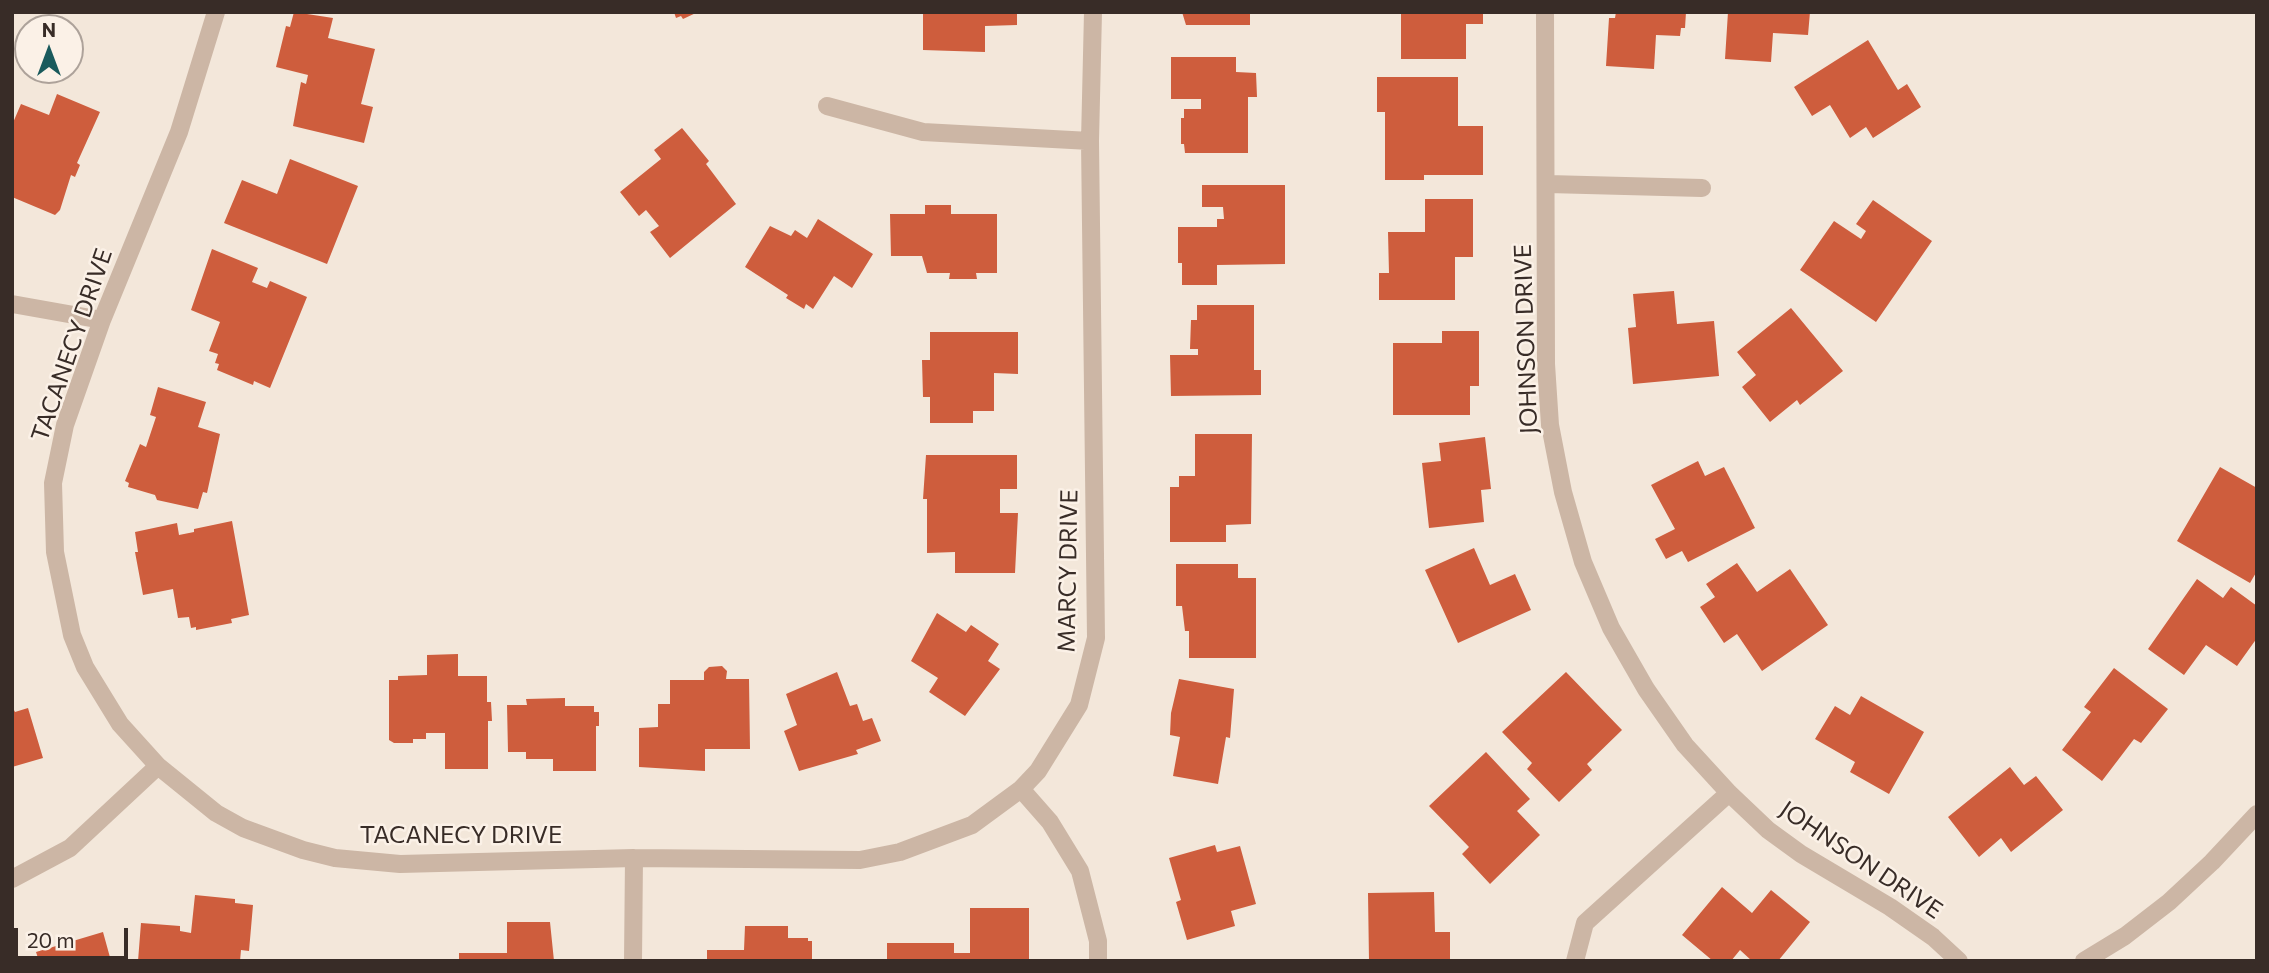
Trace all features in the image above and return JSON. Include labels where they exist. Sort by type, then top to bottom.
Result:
[{"type":"street","name":"TACANECY DRIVE","points":[[216,12],[179,132],[102,320],[65,425],[53,483],[55,552],[72,635],[85,667],[120,724],[158,766],[216,813],[243,828],[303,850],[335,859],[400,864],[634,859]]},
{"type":"street","name":"MARCY DRIVE","points":[[634,859],[860,860],[900,852],[972,825],[1021,789],[1038,771],[1079,705],[1096,638],[1090,141],[1093,12]]},
{"type":"street","name":"JOHNSON DRIVE","points":[[1545,12],[1548,184],[1546,365],[1550,425],[1563,492],[1583,562],[1611,628],[1646,690],[1685,745],[1729,793],[1768,830],[1801,854],[1890,907],[1933,937],[1959,961]]},
{"type":"street","points":[[827,106],[923,132],[1090,141]]},
{"type":"street","points":[[1548,184],[1702,188]]},
{"type":"street","points":[[12,304],[102,320]]},
{"type":"street","points":[[12,879],[70,848],[158,766]]},
{"type":"street","points":[[1021,789],[1050,822],[1080,871],[1098,942],[1098,961]]},
{"type":"street","points":[[1575,961],[1585,923],[1729,793]]},
{"type":"street","points":[[2084,961],[2125,936],[2169,902],[2257,814]]},
{"type":"street","points":[[633,961],[634,859]]},
{"type":"building","points":[[294,12],[333,18],[328,38],[375,49],[361,104],[373,107],[364,143],[293,126],[301,82],[306,84],[308,75],[276,67],[286,26],[290,27]]},
{"type":"building","points":[[674,12],[698,12],[683,19],[681,16],[676,18]]},
{"type":"building","points":[[923,12],[1017,12],[1017,25],[985,26],[985,52],[923,50]]},
{"type":"building","points":[[1182,12],[1250,12],[1250,25],[1186,25]]},
{"type":"building","points":[[1401,12],[1483,12],[1483,24],[1466,24],[1466,59],[1401,59]]},
{"type":"building","points":[[1616,12],[1686,12],[1685,28],[1681,28],[1680,36],[1656,35],[1654,69],[1606,66],[1609,18],[1615,18]]},
{"type":"building","points":[[1728,12],[1810,12],[1808,35],[1773,33],[1771,62],[1725,59]]},
{"type":"building","points":[[1868,40],[1898,90],[1907,84],[1921,107],[1873,138],[1866,127],[1850,138],[1830,105],[1812,116],[1794,87]]},
{"type":"building","points":[[1171,57],[1236,57],[1236,72],[1256,73],[1257,97],[1248,97],[1248,153],[1185,153],[1184,144],[1181,144],[1181,118],[1184,118],[1184,109],[1201,109],[1201,99],[1171,99]]},
{"type":"building","points":[[1377,77],[1458,77],[1458,126],[1483,126],[1483,175],[1424,175],[1424,180],[1385,180],[1385,112],[1377,112]]},
{"type":"building","points":[[57,94],[100,112],[77,163],[80,165],[75,177],[71,175],[60,210],[55,215],[12,197],[12,125],[21,104],[49,115]]},
{"type":"building","points":[[682,128],[709,161],[706,164],[736,204],[670,258],[650,232],[659,226],[646,210],[639,216],[620,192],[661,159],[654,150]]},
{"type":"building","points":[[290,159],[358,186],[327,264],[224,223],[242,180],[277,194]]},
{"type":"building","points":[[1202,185],[1285,185],[1285,264],[1217,265],[1217,285],[1182,285],[1182,263],[1178,263],[1178,227],[1217,227],[1217,219],[1224,219],[1223,207],[1202,207]]},
{"type":"building","points":[[1425,199],[1473,199],[1473,257],[1455,257],[1455,300],[1379,300],[1379,273],[1389,273],[1388,232],[1425,232]]},
{"type":"building","points":[[1873,200],[1932,241],[1876,322],[1800,270],[1834,221],[1861,239],[1866,231],[1856,224]]},
{"type":"building","points":[[925,205],[951,205],[951,214],[997,214],[997,273],[976,273],[977,279],[949,279],[950,273],[927,273],[922,256],[891,256],[890,214],[925,214]]},
{"type":"building","points":[[818,219],[873,254],[852,288],[834,276],[813,309],[806,304],[804,309],[786,298],[788,295],[745,267],[770,226],[791,236],[795,230],[807,238]]},
{"type":"building","points":[[212,249],[258,268],[252,282],[267,288],[270,281],[307,297],[270,388],[254,381],[253,385],[217,370],[219,364],[215,363],[218,354],[209,351],[220,322],[191,310]]},
{"type":"building","points":[[1674,291],[1677,324],[1714,321],[1719,376],[1633,384],[1628,328],[1636,327],[1633,294]]},
{"type":"building","points":[[1197,305],[1254,305],[1254,370],[1261,370],[1261,395],[1171,396],[1170,355],[1198,355],[1198,349],[1190,349],[1191,320],[1197,320]]},
{"type":"building","points":[[1791,308],[1843,371],[1800,405],[1797,400],[1770,422],[1742,387],[1756,375],[1737,352]]},
{"type":"building","points":[[1442,331],[1479,331],[1479,386],[1470,386],[1470,415],[1393,415],[1393,343],[1442,343]]},
{"type":"building","points":[[930,332],[1018,332],[1018,374],[994,373],[994,411],[973,411],[973,423],[930,423],[930,397],[923,397],[922,360],[930,360]]},
{"type":"building","points":[[158,387],[206,402],[198,427],[220,434],[207,493],[203,492],[198,509],[157,500],[155,495],[128,487],[129,483],[125,481],[140,444],[146,447],[156,417],[150,415]]},
{"type":"building","points":[[1195,434],[1252,434],[1251,524],[1226,525],[1226,542],[1170,542],[1170,487],[1179,487],[1179,476],[1195,476]]},
{"type":"building","points":[[1485,437],[1491,489],[1481,490],[1484,522],[1429,528],[1422,463],[1441,461],[1439,443]]},
{"type":"building","points":[[926,455],[1017,455],[1017,489],[1000,489],[1000,513],[1018,513],[1015,573],[955,573],[955,552],[927,553],[927,499],[923,499]]},
{"type":"building","points":[[1698,461],[1705,476],[1724,467],[1755,528],[1688,562],[1682,551],[1666,559],[1655,539],[1675,529],[1651,485]]},
{"type":"building","points":[[2220,467],[2257,488],[2257,571],[2250,583],[2177,541]]},
{"type":"building","points":[[232,521],[249,615],[231,619],[232,623],[196,630],[196,627],[191,628],[189,617],[178,618],[173,589],[143,595],[135,552],[138,552],[135,532],[177,523],[179,535]]},
{"type":"building","points":[[1474,548],[1490,585],[1515,574],[1531,610],[1458,643],[1425,570]]},
{"type":"building","points":[[1737,563],[1757,592],[1790,569],[1828,625],[1762,671],[1737,634],[1724,643],[1700,607],[1715,597],[1706,584]]},
{"type":"building","points":[[1176,564],[1238,564],[1238,578],[1256,578],[1256,658],[1189,658],[1189,631],[1185,631],[1182,606],[1176,606]]},
{"type":"building","points":[[2197,579],[2223,598],[2231,587],[2257,606],[2257,638],[2237,666],[2206,645],[2184,675],[2148,649]]},
{"type":"building","points":[[937,613],[966,632],[971,625],[999,644],[988,661],[1000,669],[965,716],[929,692],[938,678],[911,661]]},
{"type":"building","points":[[458,654],[458,676],[487,676],[487,702],[491,702],[492,721],[488,721],[488,769],[445,769],[445,733],[426,733],[426,739],[413,739],[413,743],[394,743],[389,740],[389,680],[398,680],[398,676],[427,675],[427,655]]},
{"type":"building","points":[[722,666],[727,671],[726,679],[749,679],[750,749],[705,749],[705,771],[639,767],[639,728],[658,727],[658,704],[670,704],[670,680],[704,680],[704,672],[709,667]]},
{"type":"building","points":[[2114,668],[2168,709],[2141,743],[2134,739],[2102,781],[2062,750],[2091,712],[2084,707]]},
{"type":"building","points":[[837,672],[850,706],[857,704],[863,721],[872,718],[881,741],[856,750],[858,754],[799,771],[784,731],[797,725],[786,694]]},
{"type":"building","points":[[1566,672],[1622,730],[1587,764],[1592,770],[1559,802],[1527,769],[1532,763],[1502,732]]},
{"type":"building","points":[[1179,679],[1234,689],[1230,738],[1226,737],[1218,784],[1173,776],[1180,737],[1170,735],[1171,713]]},
{"type":"building","points":[[1861,696],[1924,732],[1889,794],[1850,772],[1855,762],[1815,739],[1835,706],[1850,715]]},
{"type":"building","points":[[565,698],[565,706],[594,706],[594,712],[599,712],[599,726],[596,726],[596,771],[553,771],[553,759],[526,759],[526,752],[508,752],[507,705],[527,705],[526,699]]},
{"type":"building","points":[[12,706],[15,712],[28,708],[43,758],[12,767]]},
{"type":"building","points":[[1486,752],[1530,799],[1517,811],[1540,835],[1490,884],[1462,854],[1469,847],[1429,806]]},
{"type":"building","points":[[2010,767],[2024,785],[2036,776],[2063,810],[2011,852],[2001,838],[1979,857],[1948,817]]},
{"type":"building","points":[[1215,845],[1217,852],[1240,846],[1256,904],[1231,911],[1235,926],[1187,940],[1176,902],[1181,900],[1169,858]]},
{"type":"building","points":[[1722,887],[1752,913],[1771,890],[1810,922],[1778,961],[1752,961],[1740,950],[1731,961],[1713,961],[1682,935]]},
{"type":"building","points":[[1434,892],[1435,932],[1450,932],[1450,961],[1369,961],[1368,893]]},
{"type":"building","points":[[195,895],[235,899],[235,903],[253,905],[249,951],[241,950],[240,961],[138,961],[141,923],[180,926],[180,931],[191,933]]},
{"type":"building","points":[[970,908],[1029,908],[1029,961],[887,961],[887,943],[954,943],[954,953],[970,953]]},
{"type":"building","points":[[507,922],[550,922],[554,961],[459,961],[459,953],[507,953]]},
{"type":"building","points":[[745,926],[788,926],[788,938],[808,938],[808,941],[812,941],[812,961],[707,961],[707,950],[744,950]]},
{"type":"building","points":[[103,932],[111,961],[39,961],[36,952]]}]
